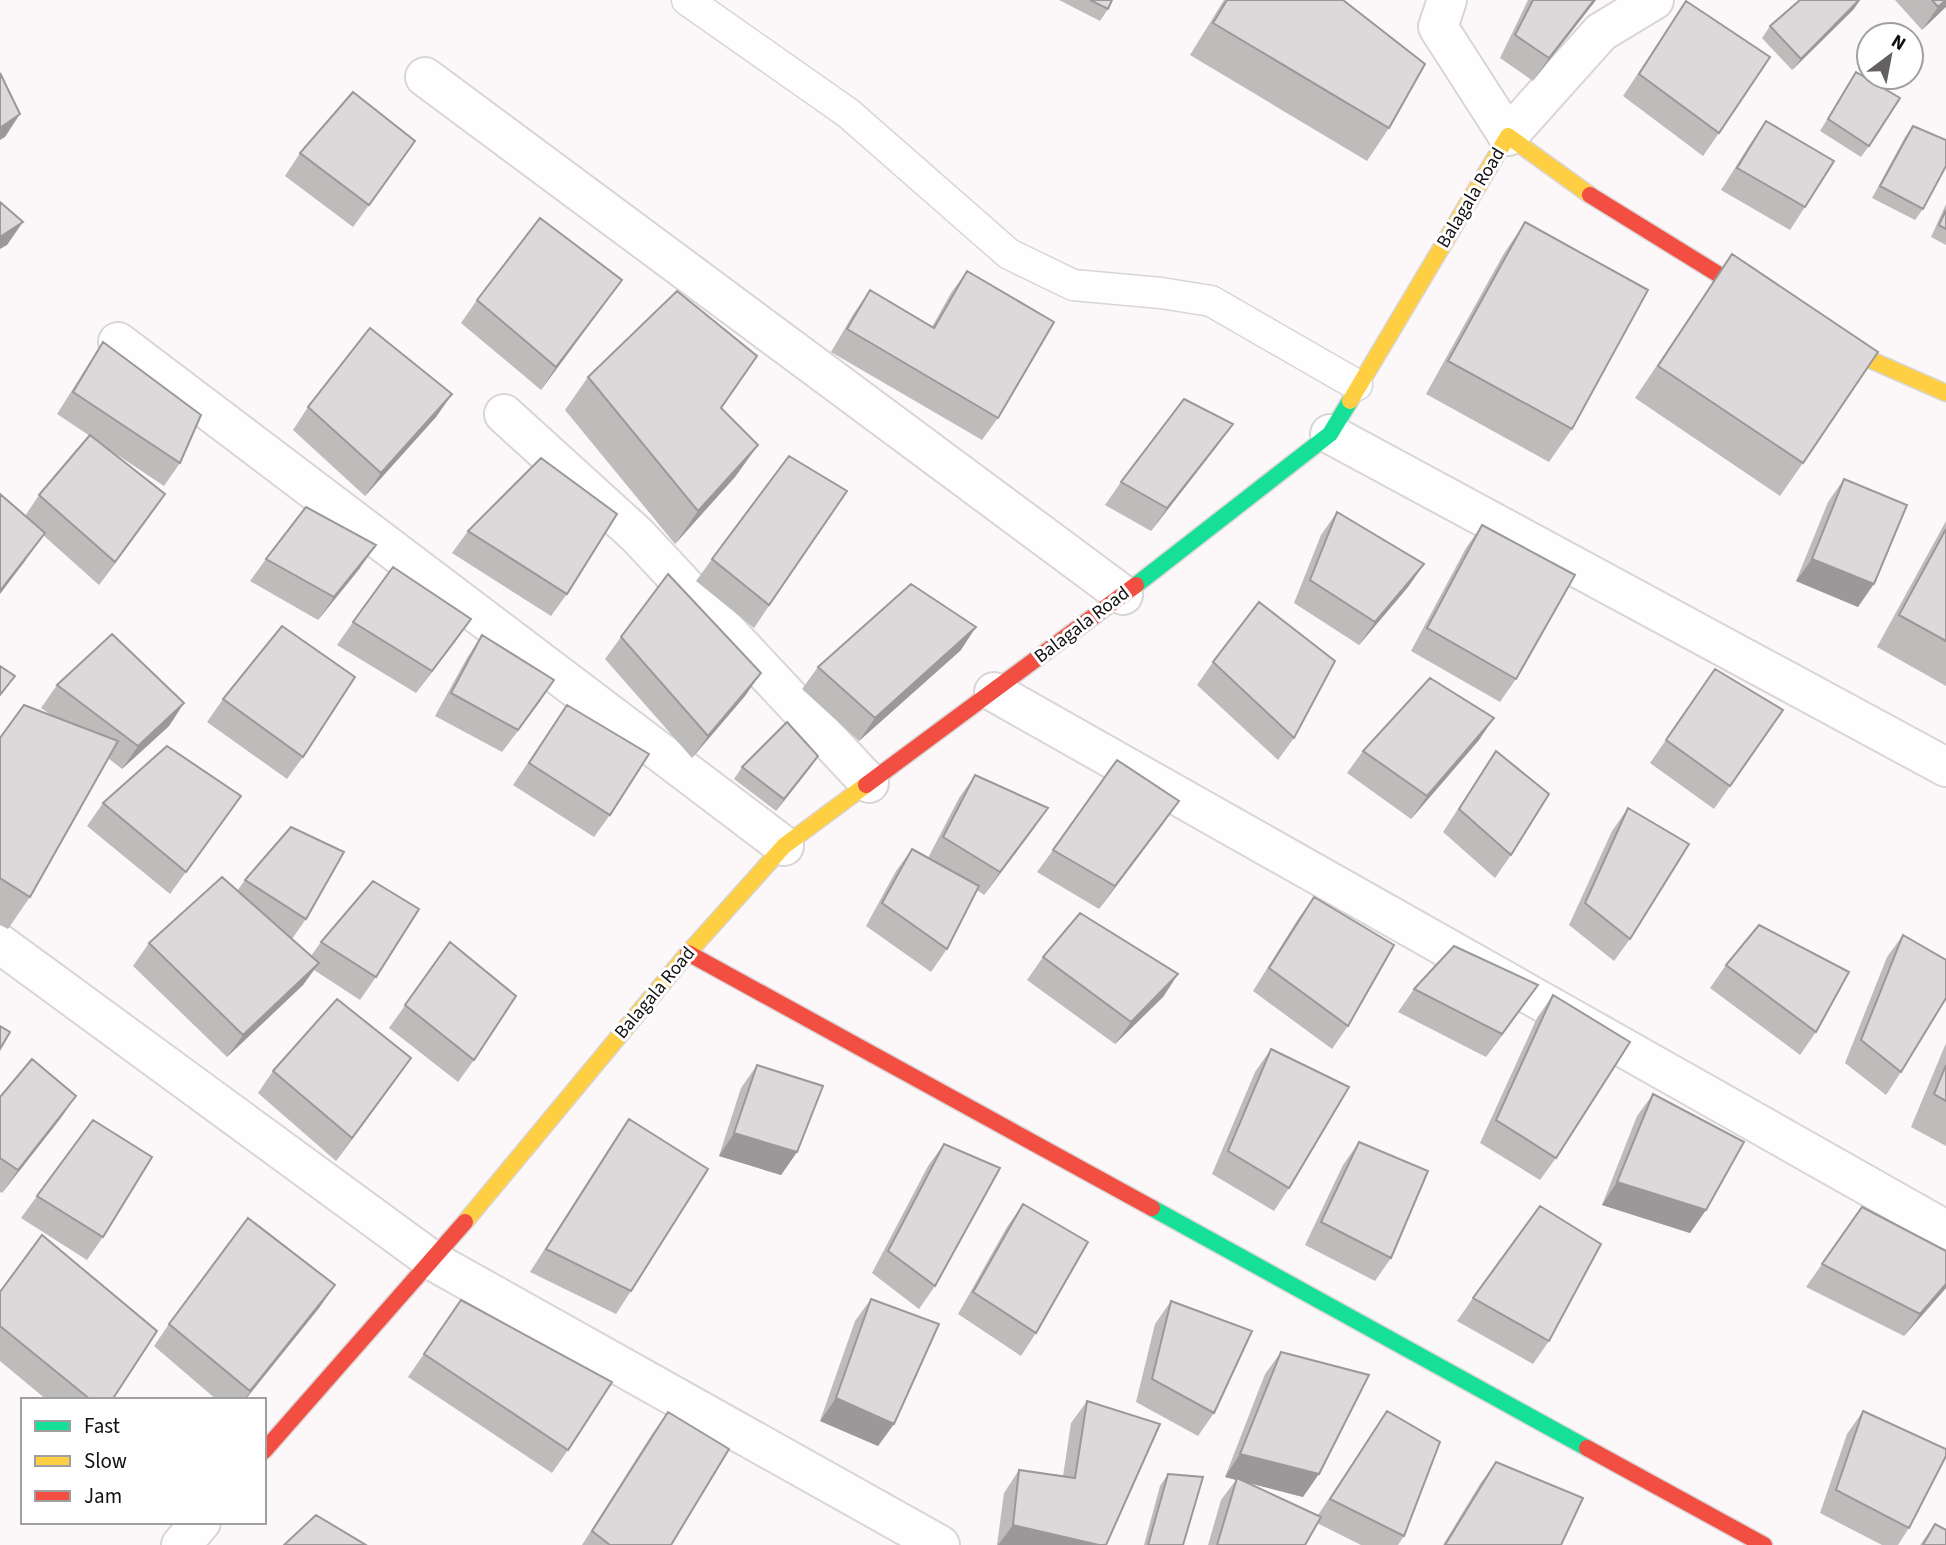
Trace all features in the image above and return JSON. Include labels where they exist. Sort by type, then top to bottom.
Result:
[{"type":"street","points":[[1447,0],[1438,27],[1508,136],[1601,32],[1654,0]]},
{"type":"street","points":[[425,77],[1123,595]]},
{"type":"street","name":"Balagala Road","points":[[266,1449],[433,1261],[688,953],[784,846],[1123,595],[1330,434],[1508,136],[1581,190],[1775,310]]},
{"type":"street","points":[[1810,331],[1833,345],[1946,393]]},
{"type":"street","points":[[118,342],[784,846]]},
{"type":"street","points":[[504,414],[637,536],[869,783]]},
{"type":"street","points":[[1330,434],[1946,767]]},
{"type":"street","points":[[994,692],[1946,1230]]},
{"type":"street","points":[[0,944],[433,1261],[940,1545]]},
{"type":"street","points":[[688,953],[1763,1545]]},
{"type":"street","points":[[181,1545],[199,1524]]},
{"type":"lane","points":[[687,0],[848,113],[1009,254],[1073,285],[1161,293],[1211,301],[1357,385]]},
{"type":"building","points":[[1090,0],[1112,0],[1108,9]]},
{"type":"building","points":[[1227,0],[1343,0],[1425,64],[1389,128],[1213,23]]},
{"type":"building","points":[[1533,0],[1594,0],[1549,58],[1515,35]]},
{"type":"building","points":[[1800,0],[1859,0],[1801,59],[1770,26]]},
{"type":"building","points":[[1932,0],[1946,0],[1938,7]]},
{"type":"building","points":[[1686,1],[1770,57],[1719,133],[1639,74]]},
{"type":"building","points":[[0,73],[20,114],[0,128]]},
{"type":"building","points":[[1855,74],[1855,91],[1888,91],[1900,98],[1869,146],[1828,119]]},
{"type":"building","points":[[353,92],[415,141],[369,205],[300,153]]},
{"type":"building","points":[[1766,121],[1834,161],[1805,207],[1737,168]]},
{"type":"building","points":[[1913,126],[1946,140],[1946,166],[1923,209],[1880,186]]},
{"type":"building","points":[[0,202],[23,222],[0,237]]},
{"type":"building","points":[[1946,210],[1946,229],[1939,225]]},
{"type":"building","points":[[540,218],[622,280],[556,367],[477,300]]},
{"type":"building","points":[[1525,222],[1648,290],[1572,429],[1448,361]]},
{"type":"building","points":[[1732,254],[1878,352],[1803,463],[1658,366]]},
{"type":"building","points":[[967,271],[1054,322],[998,418],[847,329],[870,290],[934,328]]},
{"type":"building","points":[[677,291],[757,356],[721,408],[758,445],[698,511],[588,377]]},
{"type":"building","points":[[370,328],[452,394],[381,473],[308,407]]},
{"type":"building","points":[[103,342],[201,415],[180,463],[73,392]]},
{"type":"building","points":[[1184,399],[1233,424],[1167,508],[1121,482]]},
{"type":"building","points":[[90,435],[165,494],[115,562],[39,495]]},
{"type":"building","points":[[789,456],[847,491],[769,605],[712,559]]},
{"type":"building","points":[[541,458],[617,514],[567,594],[468,531]]},
{"type":"building","points":[[1844,479],[1907,505],[1874,584],[1812,559]]},
{"type":"building","points":[[0,494],[45,533],[0,591]]},
{"type":"building","points":[[306,507],[376,545],[334,597],[266,559]]},
{"type":"building","points":[[1337,512],[1424,564],[1375,622],[1310,580]]},
{"type":"building","points":[[1482,525],[1575,575],[1516,679],[1427,628]]},
{"type":"building","points":[[1946,529],[1946,641],[1899,615]]},
{"type":"building","points":[[393,567],[471,619],[432,671],[353,622]]},
{"type":"building","points":[[668,574],[761,673],[708,736],[621,637]]},
{"type":"building","points":[[911,584],[976,627],[875,718],[818,667]]},
{"type":"building","points":[[1259,602],[1335,661],[1294,738],[1213,662]]},
{"type":"building","points":[[282,626],[355,677],[303,757],[223,699]]},
{"type":"building","points":[[112,634],[184,703],[138,746],[57,685]]},
{"type":"building","points":[[482,635],[554,680],[518,730],[451,693]]},
{"type":"building","points":[[0,666],[15,676],[0,695]]},
{"type":"building","points":[[1715,669],[1783,710],[1730,786],[1666,740]]},
{"type":"building","points":[[1430,678],[1494,718],[1427,796],[1363,751]]},
{"type":"building","points":[[24,705],[118,741],[30,897],[0,878],[0,738]]},
{"type":"building","points":[[567,705],[649,754],[610,815],[529,763]]},
{"type":"building","points":[[787,722],[818,756],[784,799],[742,767]]},
{"type":"building","points":[[167,746],[241,796],[186,872],[103,803]]},
{"type":"building","points":[[1496,751],[1549,794],[1511,855],[1459,809]]},
{"type":"building","points":[[1117,760],[1179,801],[1115,886],[1053,850]]},
{"type":"building","points":[[975,775],[1048,808],[1000,872],[943,837]]},
{"type":"building","points":[[1628,808],[1689,844],[1630,939],[1585,903]]},
{"type":"building","points":[[291,827],[344,852],[306,919],[245,880]]},
{"type":"building","points":[[912,849],[979,886],[947,949],[882,903]]},
{"type":"building","points":[[222,877],[319,963],[243,1035],[149,943]]},
{"type":"building","points":[[373,881],[419,909],[376,977],[321,942]]},
{"type":"building","points":[[1314,897],[1394,945],[1348,1026],[1269,968]]},
{"type":"building","points":[[1080,913],[1178,974],[1131,1022],[1043,957]]},
{"type":"building","points":[[1759,925],[1849,972],[1816,1032],[1726,965]]},
{"type":"building","points":[[1903,935],[1946,960],[1946,998],[1901,1072],[1861,1040]]},
{"type":"building","points":[[450,942],[516,996],[474,1060],[405,1005]]},
{"type":"building","points":[[1454,946],[1538,985],[1502,1034],[1414,989]]},
{"type":"building","points":[[1553,995],[1630,1042],[1556,1158],[1496,1120]]},
{"type":"building","points":[[337,999],[411,1058],[352,1138],[273,1071]]},
{"type":"building","points":[[0,1026],[10,1032],[0,1049]]},
{"type":"building","points":[[1271,1049],[1349,1087],[1289,1188],[1228,1151]]},
{"type":"building","points":[[32,1059],[76,1096],[18,1170],[0,1158],[0,1097]]},
{"type":"building","points":[[757,1065],[823,1086],[797,1152],[734,1133]]},
{"type":"building","points":[[1946,1065],[1946,1101],[1934,1094]]},
{"type":"building","points":[[1653,1094],[1744,1142],[1706,1210],[1617,1182]]},
{"type":"building","points":[[629,1119],[708,1169],[631,1291],[546,1249]]},
{"type":"building","points":[[93,1120],[152,1157],[103,1237],[37,1196]]},
{"type":"building","points":[[1359,1142],[1428,1171],[1391,1258],[1321,1222]]},
{"type":"building","points":[[944,1144],[1000,1168],[935,1286],[888,1251]]},
{"type":"building","points":[[1023,1204],[1088,1242],[1036,1333],[973,1292]]},
{"type":"building","points":[[1540,1206],[1601,1244],[1549,1341],[1473,1298]]},
{"type":"building","points":[[1862,1207],[1946,1251],[1946,1284],[1920,1314],[1822,1264]]},
{"type":"building","points":[[248,1218],[335,1285],[250,1391],[169,1324]]},
{"type":"building","points":[[42,1235],[157,1331],[113,1398],[89,1398],[0,1326],[0,1292]]},
{"type":"building","points":[[871,1299],[939,1324],[894,1424],[836,1398]]},
{"type":"building","points":[[461,1300],[612,1382],[568,1450],[424,1354]]},
{"type":"building","points":[[1171,1301],[1252,1331],[1214,1413],[1152,1379]]},
{"type":"building","points":[[1281,1352],[1369,1375],[1319,1474],[1240,1454]]},
{"type":"building","points":[[1087,1401],[1160,1424],[1106,1545],[1013,1525],[1019,1470],[1075,1478]]},
{"type":"building","points":[[1387,1411],[1440,1442],[1404,1536],[1330,1499]]},
{"type":"building","points":[[1863,1411],[1946,1449],[1946,1456],[1909,1528],[1836,1490]]},
{"type":"building","points":[[668,1412],[729,1449],[671,1545],[610,1545],[592,1531]]},
{"type":"building","points":[[1496,1462],[1583,1498],[1561,1545],[1445,1545]]},
{"type":"building","points":[[1168,1474],[1203,1477],[1183,1545],[1148,1545]]},
{"type":"building","points":[[1237,1478],[1321,1517],[1305,1545],[1217,1545]]},
{"type":"building","points":[[316,1515],[366,1545],[284,1545]]},
{"type":"building","points":[[1935,1524],[1946,1530],[1946,1545],[1923,1545]]},
{"type":"traffic: fast","points":[[1136,585],[1330,434],[1350,401]]},
{"type":"traffic: fast","points":[[1152,1208],[1587,1448]]},
{"type":"traffic: slow","points":[[1350,401],[1508,136],[1590,195]]},
{"type":"traffic: slow","points":[[1823,339],[1946,393]]},
{"type":"traffic: slow","points":[[465,1222],[688,953],[784,846],[866,785]]},
{"type":"traffic: jam","points":[[1590,195],[1763,302]]},
{"type":"traffic: jam","points":[[866,785],[1136,585]]},
{"type":"traffic: jam","points":[[688,953],[1152,1208]]},
{"type":"traffic: jam","points":[[266,1449],[465,1222]]},
{"type":"traffic: jam","points":[[1587,1448],[1764,1545]]}]
